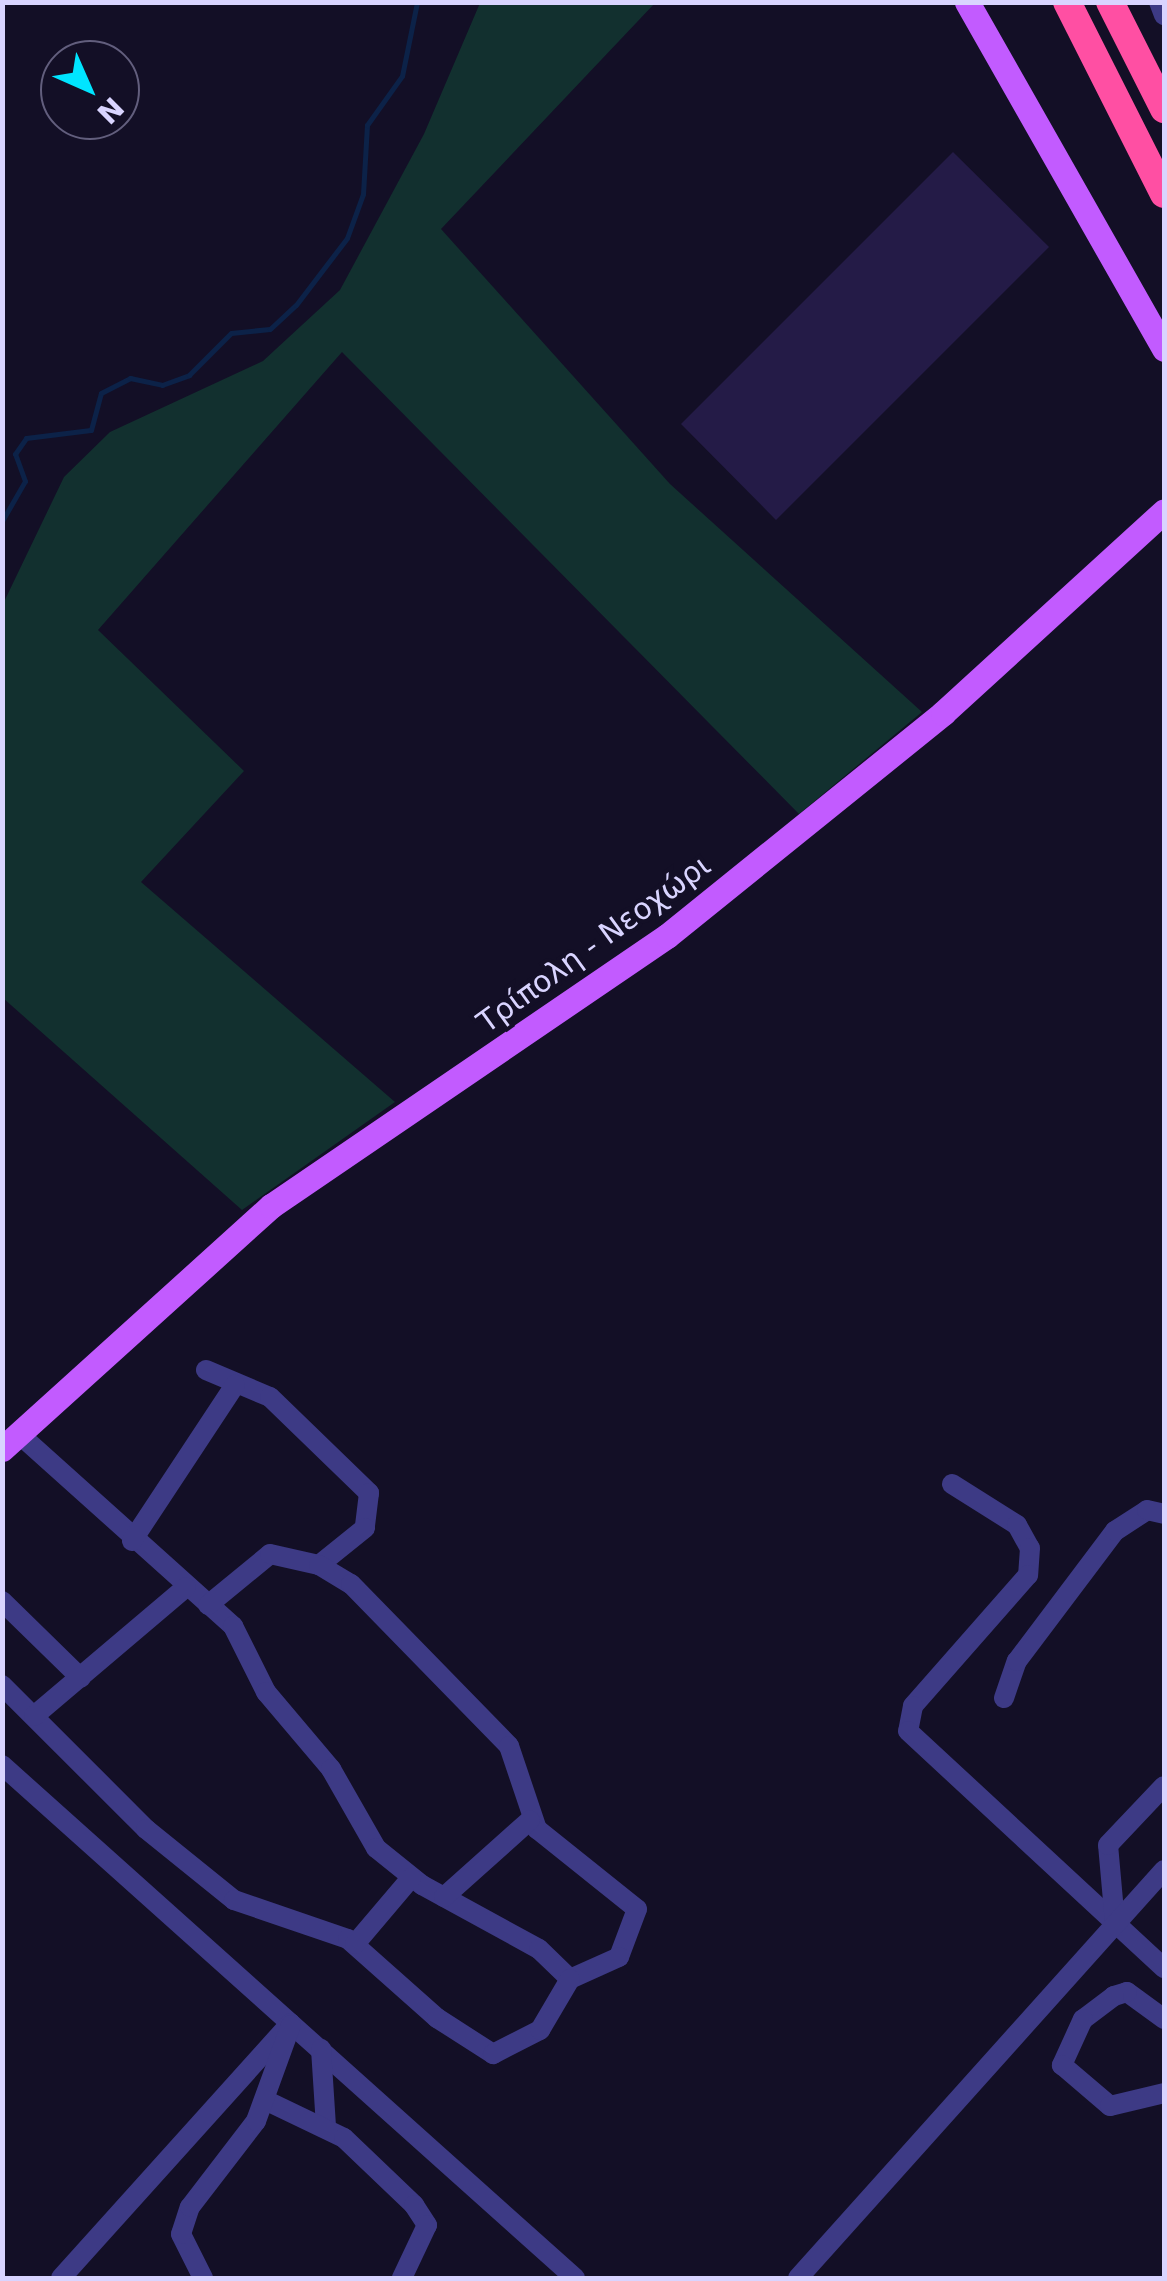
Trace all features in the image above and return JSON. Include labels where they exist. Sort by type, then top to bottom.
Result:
[{"type":"highway","points":[[1067,2],[1164,194]]},
{"type":"highway","points":[[1110,2],[1164,110]]},
{"type":"main road","points":[[967,2],[1164,349]]},
{"type":"main road","name":"Τρίπολη - Νεοχώρι","points":[[11,1441],[284,1196],[584,999],[780,846],[1014,651],[1164,511]]},
{"type":"street","points":[[1159,2],[1164,15]]},
{"type":"street","points":[[206,1370],[270,1397],[369,1493],[365,1528],[320,1565]]},
{"type":"street","points":[[132,1541],[234,1385]]},
{"type":"street","points":[[11,1441],[208,1605],[250,1650],[266,1692],[331,1770],[376,1848],[412,1878],[539,1949],[570,1980]]},
{"type":"street","points":[[952,1484],[1017,1525],[1030,1548],[1028,1574],[912,1706],[908,1730],[1164,1968]]},
{"type":"street","points":[[1004,1698],[1017,1662],[1115,1531],[1147,1510],[1164,1514]]},
{"type":"street","points":[[2,1685],[146,1829],[234,1900],[355,1944],[436,2018],[493,2054],[540,2030],[570,1980],[619,1956],[637,1909],[530,1820],[510,1746],[351,1584],[320,1565],[270,1554],[208,1605]]},
{"type":"street","points":[[34,1716],[186,1587]]},
{"type":"street","points":[[2,1600],[81,1678]]},
{"type":"street","points":[[2,1765],[575,2278]]},
{"type":"street","points":[[1115,1924],[1108,1845],[1164,1786]]},
{"type":"street","points":[[444,1896],[530,1820]]},
{"type":"street","points":[[798,2278],[1164,1870]]},
{"type":"street","points":[[355,1944],[412,1878]]},
{"type":"street","points":[[1164,2019],[1126,1992],[1114,1996],[1083,2019],[1062,2065],[1110,2106],[1164,2093]]},
{"type":"street","points":[[203,2278],[181,2234],[190,2207],[267,2100],[291,2023]]},
{"type":"street","points":[[61,2278],[291,2023]]},
{"type":"street","points":[[321,2049],[326,2127]]},
{"type":"street","points":[[267,2100],[326,2127],[382,2169],[428,2225],[402,2278]]},
{"type":"green space","points":[[480,3],[655,3],[441,229],[670,484],[922,712],[799,814],[342,352],[98,630],[244,771],[141,882],[395,1102],[242,1210],[3,998],[2,606],[64,477],[110,432],[263,361],[340,290],[424,134]]},
{"type":"building","points":[[953,152],[1049,247],[776,520],[681,424]]},
{"type":"waterway","points":[[2,521],[25,481],[15,454],[26,438],[91,430],[101,393],[130,378],[162,385],[189,375],[231,333],[270,329],[296,305],[347,238],[363,194],[367,125],[402,76],[417,2]]}]
